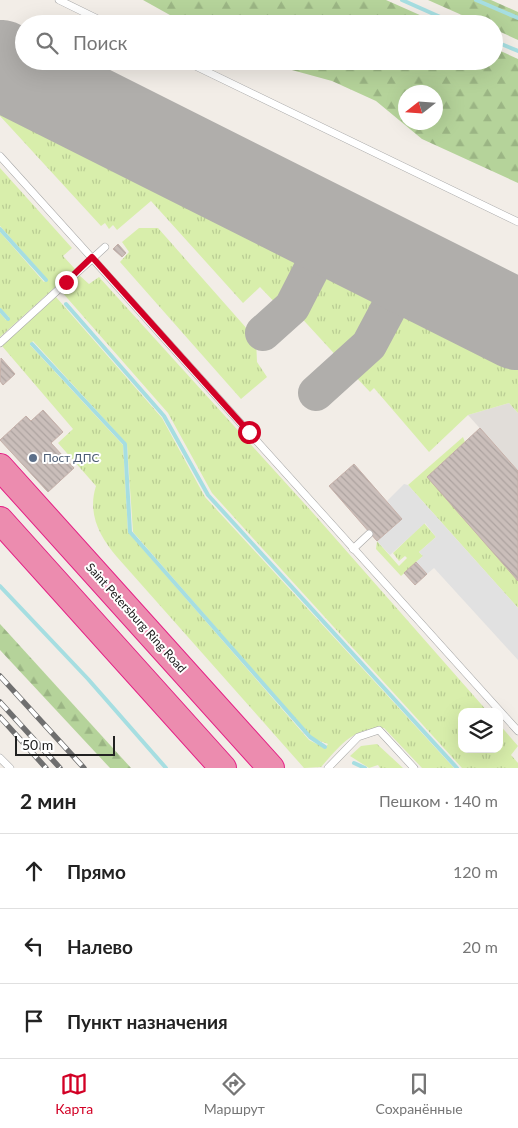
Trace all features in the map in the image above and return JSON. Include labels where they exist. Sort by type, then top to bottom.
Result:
[{"type":"highway","name":"Saint Petersburg Ring Road","points":[[0,467],[272,768]]},
{"type":"highway","points":[[0,520],[223,768]]},
{"type":"lane","points":[[60,0],[90,15]]},
{"type":"lane","points":[[204,70],[518,222]]},
{"type":"lane","points":[[0,156],[518,731]]},
{"type":"lane","points":[[0,342],[105,247]]},
{"type":"lane","points":[[353,549],[369,534]]},
{"type":"lane","points":[[328,768],[358,737],[379,730],[414,768]]},
{"type":"lane","points":[[0,758],[10,768]]},
{"type":"shaded area","points":[[509,403],[518,413],[518,471],[468,415]]},
{"type":"shaded area","points":[[404,484],[408,485],[518,608],[518,660],[434,568],[427,574],[416,562],[423,556],[419,552],[436,537],[425,523],[390,555],[377,541],[402,519],[387,501]]},
{"type":"green space","points":[[143,0],[386,0],[420,15],[170,15]]},
{"type":"green space","points":[[428,0],[491,0],[518,12],[518,40],[503,33],[503,15],[462,15]]},
{"type":"green space","points":[[503,52],[518,59],[518,183],[422,139],[411,130],[443,130],[443,85],[398,85],[398,119],[376,101],[332,81],[292,70],[503,70]]},
{"type":"green space","points":[[0,97],[17,106],[29,106],[302,243],[309,260],[286,301],[280,308],[260,287],[243,303],[151,201],[117,230],[113,225],[109,229],[105,223],[101,226],[0,116]]},
{"type":"green space","points":[[0,168],[72,248],[63,256],[75,269],[0,337],[0,313],[6,320],[9,317],[0,308],[0,232],[44,282],[47,279],[0,226]]},
{"type":"green space","points":[[139,228],[158,228],[256,339],[257,362],[267,377],[241,399],[120,262],[129,252],[122,242]]},
{"type":"green space","points":[[336,261],[379,282],[384,299],[363,340],[341,361],[296,312],[318,267]]},
{"type":"green space","points":[[79,275],[89,284],[99,277],[313,513],[484,708],[458,708],[458,753],[503,753],[503,729],[518,746],[511,755],[518,763],[518,768],[462,768],[212,493],[168,413],[61,291]]},
{"type":"green space","points":[[56,297],[162,418],[205,497],[454,768],[422,768],[384,728],[363,731],[348,739],[321,767],[304,768],[117,557],[105,541],[94,515],[93,506],[96,486],[58,443],[73,429],[2,346]],"holes":[[[33,341],[127,444],[133,532],[312,738],[328,744],[325,748],[309,740],[128,532],[123,445],[30,345]]]},
{"type":"green space","points":[[415,300],[518,352],[518,413],[509,403],[468,415],[429,452],[374,388],[370,392],[352,373],[375,351],[400,306]]},
{"type":"green space","points":[[463,437],[518,581],[518,608],[408,485]]},
{"type":"green space","points":[[424,523],[436,537],[419,552],[423,556],[401,576],[376,549],[377,541],[399,566],[407,558],[405,556],[399,561],[393,553]]},
{"type":"green space","points":[[0,624],[131,768],[110,768],[0,650]]},
{"type":"green space","points":[[377,744],[403,768],[380,768],[378,765],[369,768],[350,756],[361,746]]},
{"type":"building","points":[[118,244],[126,253],[122,257],[113,249]]},
{"type":"building","points":[[1,358],[15,374],[3,385],[0,381]]},
{"type":"building","points":[[43,410],[63,432],[51,443],[74,468],[48,492],[0,440],[26,416],[31,421]]},
{"type":"building","points":[[480,428],[518,471],[518,581],[427,477]]},
{"type":"building","points":[[354,464],[402,519],[377,541],[329,486]]},
{"type":"building","points":[[416,562],[427,574],[415,585],[404,573]]},
{"type":"waterway","points":[[402,0],[436,15]]},
{"type":"waterway","points":[[476,0],[518,18]]},
{"type":"waterway","points":[[503,45],[518,51]]},
{"type":"waterway","points":[[0,229],[46,280]]},
{"type":"waterway","points":[[66,304],[164,416],[208,495],[457,768]]},
{"type":"waterway","points":[[0,310],[8,319]]},
{"type":"waterway","points":[[32,344],[125,444],[130,532],[310,737],[325,747]]},
{"type":"waterway","points":[[0,586],[88,679],[166,768]]},
{"type":"waterway","points":[[354,763],[365,768]]},
{"type":"taxiway","points":[[263,333],[292,307],[331,231]]},
{"type":"taxiway","points":[[316,393],[369,345],[409,270]]},
{"type":"runway","points":[[0,65],[518,325]]},
{"type":"railway","points":[[0,676],[84,768]]},
{"type":"railway","points":[[0,702],[60,768]]},
{"type":"railway","points":[[0,717],[46,768]]},
{"type":"place","name":"Пост ДПС","points":[[33,458]]},
{"type":"route","points":[[66,282],[92,257],[249,432]]}]
